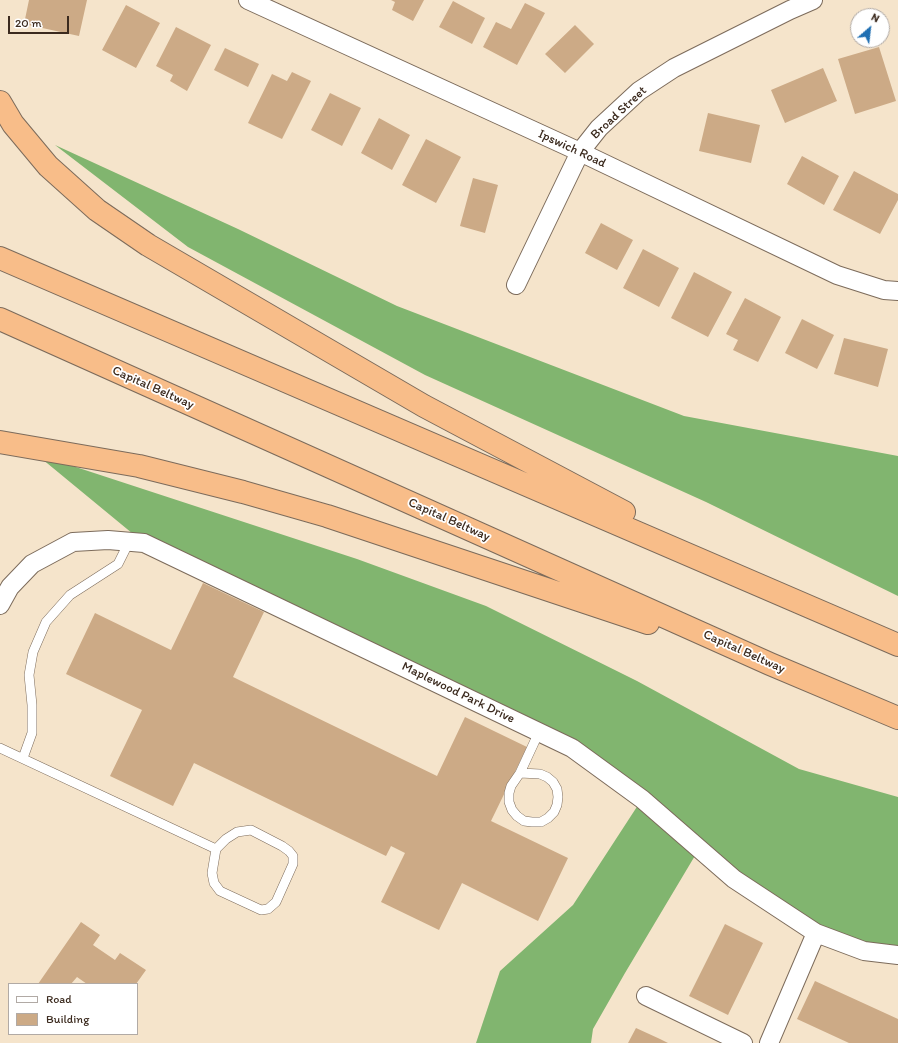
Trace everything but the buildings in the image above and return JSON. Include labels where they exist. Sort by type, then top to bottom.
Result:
[{"type":"highway","points":[[0,102],[13,124],[48,166],[97,210],[148,245],[431,410],[796,600]]},
{"type":"highway","points":[[0,258],[898,645]]},
{"type":"highway","name":"Capital Beltway","points":[[0,319],[770,664],[898,718]]},
{"type":"highway","points":[[1,442],[139,466],[243,492],[327,516],[770,664]]},
{"type":"street","name":"Ipswich Road","points":[[248,0],[580,152],[837,275],[884,290],[898,291]]},
{"type":"street","name":"Broad Street","points":[[516,285],[580,152],[599,128],[639,91],[674,68],[787,5],[814,0]]},
{"type":"street","name":"Maplewood Park Drive","points":[[0,604],[10,587],[32,564],[73,542],[108,540],[144,543],[572,748],[642,799],[734,879],[816,933],[864,951],[898,955]]},
{"type":"street","points":[[769,1043],[816,933]]},
{"type":"street","points":[[646,996],[743,1043]]},
{"type":"lane","points":[[23,758],[32,733],[32,705],[29,675],[33,652],[46,622],[70,596],[118,564],[130,542]]},
{"type":"lane","points":[[520,773],[540,774],[547,777],[553,782],[557,789],[557,805],[554,812],[541,822],[524,821],[512,810],[509,802],[511,786],[520,773],[539,732]]},
{"type":"lane","points":[[0,748],[216,849]]},
{"type":"lane","points":[[251,830],[289,850],[293,856],[293,864],[276,902],[268,909],[261,910],[220,891],[214,883],[212,874],[216,849],[226,839],[237,832],[251,830]]},
{"type":"green space","points":[[55,145],[238,229],[397,306],[684,416],[898,456],[898,596],[706,502],[425,375],[188,247]]},
{"type":"green space","points":[[36,454],[357,559],[486,606],[637,681],[799,769],[898,797],[898,955],[816,933],[699,849],[593,1029],[591,1043],[476,1043],[500,971],[573,905],[642,799],[572,748],[144,543]]}]
